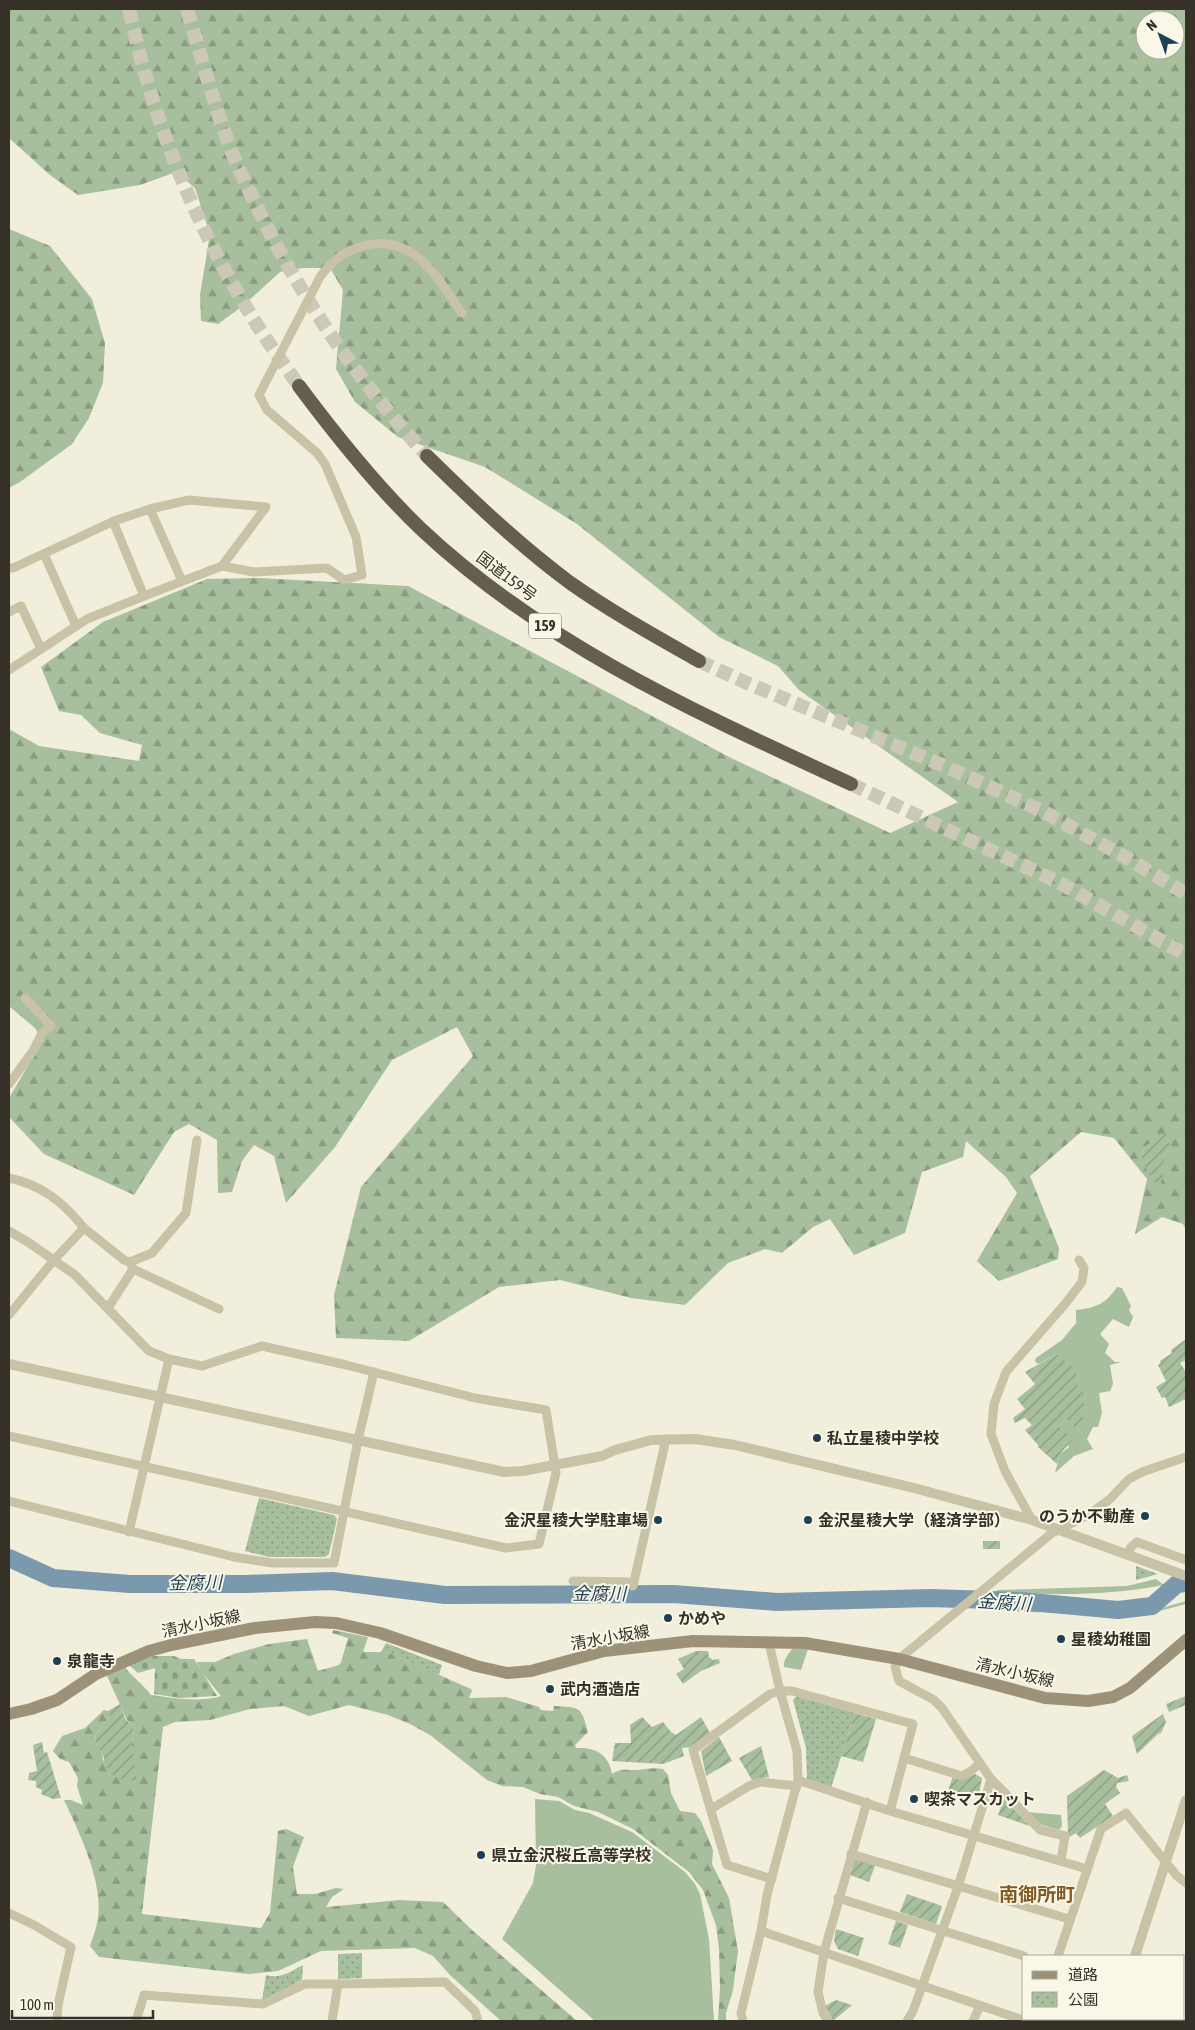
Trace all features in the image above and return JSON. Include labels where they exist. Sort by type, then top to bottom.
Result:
[{"type":"highway","name":"国道159号","points":[[299,386],[352,455],[392,500],[423,531],[505,598],[549,629],[625,674],[715,721],[851,784]]},
{"type":"highway","name":"国道159号","points":[[427,456],[493,519],[570,582],[648,632],[699,661]]},
{"type":"main road","name":"清水小坂線","points":[[9,1713],[57,1700],[96,1674],[149,1651],[254,1628],[316,1622],[380,1633],[476,1666],[507,1673],[531,1671],[604,1651],[693,1641],[805,1643],[899,1660],[1045,1698],[1088,1701],[1113,1697],[1130,1688],[1186,1640]]},
{"type":"street","points":[[9,670],[87,619],[222,566],[254,572],[327,568],[344,580],[362,575],[356,537],[325,464],[317,454],[267,410],[259,395],[320,277],[328,266],[347,251],[359,246],[382,244],[409,251],[420,259],[435,275],[462,313]]},
{"type":"street","points":[[9,568],[44,554],[114,520],[150,509],[189,500],[266,507],[222,566]]},
{"type":"street","points":[[150,509],[182,581]]},
{"type":"street","points":[[114,520],[144,596]]},
{"type":"street","points":[[44,554],[76,626]]},
{"type":"street","points":[[9,612],[21,606],[41,649]]},
{"type":"street","points":[[9,1084],[33,1051],[42,1033],[51,1026],[25,998]]},
{"type":"street","points":[[108,1308],[132,1266],[152,1253],[186,1213],[197,1140]]},
{"type":"street","points":[[9,1178],[41,1188],[74,1216],[84,1228],[132,1266],[219,1309]]},
{"type":"street","points":[[9,1315],[53,1261],[84,1228]]},
{"type":"street","points":[[9,1230],[75,1275],[149,1351],[169,1359],[202,1366],[262,1346],[475,1398],[546,1410],[556,1473],[539,1544],[506,1548],[9,1436]]},
{"type":"street","points":[[1032,1520],[1006,1470],[991,1434],[994,1404],[1006,1372],[1066,1304],[1082,1282],[1084,1268],[1079,1260]]},
{"type":"street","points":[[129,1532],[169,1359]]},
{"type":"street","points":[[9,1364],[504,1472],[523,1471],[602,1456],[639,1443],[666,1439],[695,1439],[735,1446],[914,1488],[1060,1528],[1186,1576]]},
{"type":"street","points":[[9,1501],[234,1557],[272,1563],[334,1563],[358,1440],[374,1372]]},
{"type":"street","points":[[572,1581],[634,1584],[666,1439]]},
{"type":"street","points":[[1061,1860],[1065,1836],[1040,1830],[991,1779],[949,1717],[934,1700],[899,1681],[895,1667],[899,1660],[982,1589],[1060,1528],[1088,1515],[1109,1500],[1129,1479],[1142,1472],[1186,1456]]},
{"type":"street","points":[[1128,1554],[1130,1547],[1137,1542],[1186,1560]]},
{"type":"street","points":[[743,2021],[741,2013],[772,1879],[797,1783],[797,1751],[769,1643]]},
{"type":"street","points":[[772,1879],[727,1865],[693,1750],[770,1694],[780,1691],[792,1691],[913,1724],[890,1810]]},
{"type":"street","points":[[904,1758],[962,1776],[980,1763]]},
{"type":"street","points":[[907,2021],[958,1887],[991,1779]]},
{"type":"street","points":[[711,1809],[749,1786],[760,1782],[797,1783],[1087,1868]]},
{"type":"street","points":[[1135,1955],[1186,1800]]},
{"type":"street","points":[[828,2021],[818,1992],[824,1952],[867,1802]]},
{"type":"street","points":[[1058,1955],[1101,1829],[1126,1813],[1177,1876],[1186,1883]]},
{"type":"street","points":[[851,1854],[1070,1919]]},
{"type":"street","points":[[838,1898],[1022,1955]]},
{"type":"street","points":[[9,1913],[34,1924],[71,1947],[58,2005],[57,2021]]},
{"type":"street","points":[[761,1930],[1022,2020]]},
{"type":"street","points":[[136,2021],[144,1995],[263,2004],[305,1984],[445,1982],[475,2011],[478,2021]]},
{"type":"street","points":[[332,2021],[338,1984]]},
{"type":"street","points":[[973,2021],[980,2006]]},
{"type":"green space","points":[[9,9],[1186,9],[1186,1230],[1183,1224],[1162,1217],[1135,1234],[1147,1179],[1114,1138],[1081,1132],[1030,1176],[1059,1248],[1058,1259],[999,1281],[977,1261],[1017,1193],[1006,1177],[966,1141],[963,1157],[922,1172],[905,1233],[854,1255],[830,1219],[813,1227],[782,1253],[765,1249],[728,1263],[685,1305],[631,1298],[560,1280],[499,1287],[409,1341],[336,1338],[334,1295],[361,1187],[473,1056],[457,1027],[392,1060],[335,1147],[286,1203],[274,1156],[254,1145],[242,1161],[232,1192],[218,1193],[217,1140],[189,1124],[174,1132],[134,1195],[44,1154],[9,1117],[9,1098],[43,1040],[35,1028],[9,1006],[9,729],[39,746],[139,761],[142,745],[100,733],[81,715],[59,711],[41,667],[103,622],[207,579],[259,578],[408,586],[731,758],[890,833],[958,802],[799,690],[778,666],[719,637],[577,524],[485,467],[398,437],[355,402],[336,369],[343,290],[330,268],[303,268],[280,272],[244,305],[218,324],[201,321],[200,295],[210,234],[195,188],[176,172],[140,185],[78,195],[50,175],[9,138]],"holes":[[[1147,1145],[1170,1146],[1165,1155],[1163,1166],[1141,1154]]]},
{"type":"green space","points":[[9,229],[50,246],[92,299],[105,343],[103,383],[89,418],[72,444],[9,488]]},
{"type":"green space","points":[[1166,1133],[1169,1138],[1170,1147],[1165,1155],[1160,1187],[1148,1174],[1141,1154],[1147,1145]]},
{"type":"green space","points":[[1117,1287],[1122,1288],[1131,1306],[1129,1310],[1133,1317],[1129,1327],[1113,1319],[1100,1334],[1109,1344],[1105,1353],[1115,1362],[1122,1362],[1110,1365],[1113,1384],[1110,1391],[1099,1393],[1102,1413],[1098,1427],[1093,1427],[1087,1439],[1093,1449],[1074,1456],[1055,1473],[1060,1454],[1069,1447],[1059,1427],[1066,1419],[1079,1430],[1086,1395],[1074,1383],[1057,1354],[1038,1364],[1035,1361],[1036,1358],[1062,1340],[1076,1323],[1076,1310],[1100,1304]]},
{"type":"green space","points":[[1186,1339],[1186,1360],[1180,1363],[1186,1372],[1186,1399],[1169,1407],[1165,1397],[1162,1398],[1156,1387],[1166,1381],[1158,1365],[1161,1363],[1160,1361],[1172,1353],[1171,1350]]},
{"type":"green space","points":[[1057,1354],[1075,1370],[1077,1380],[1075,1383],[1086,1395],[1082,1417],[1086,1421],[1078,1430],[1066,1419],[1059,1427],[1073,1439],[1060,1454],[1057,1464],[1038,1447],[1025,1430],[1032,1425],[1025,1418],[1015,1423],[1013,1418],[1025,1409],[1017,1399],[1035,1384],[1025,1372]]},
{"type":"green space","points":[[259,1498],[334,1515],[337,1519],[329,1554],[325,1557],[269,1557],[245,1551]]},
{"type":"green space","points":[[983,1541],[1000,1541],[1000,1549],[983,1549]]},
{"type":"green space","points":[[1136,1566],[1158,1574],[1136,1580]]},
{"type":"green space","points":[[1156,1579],[1164,1585],[1143,1589],[1080,1594],[995,1592],[998,1590],[1127,1586]]},
{"type":"green space","points":[[1186,1601],[1186,1604],[1152,1613],[1139,1614],[977,1609],[978,1607],[1134,1611],[1155,1610]]},
{"type":"green space","points":[[333,1630],[368,1637],[363,1652],[387,1652],[471,1689],[469,1698],[506,1697],[539,1707],[541,1710],[553,1711],[554,1706],[578,1710],[581,1712],[588,1732],[575,1745],[576,1748],[589,1749],[600,1753],[608,1761],[612,1774],[623,1770],[663,1769],[668,1775],[671,1793],[680,1811],[695,1813],[701,1821],[713,1850],[712,1864],[729,1898],[738,1951],[733,1990],[726,2013],[726,2021],[718,2021],[720,1987],[716,1925],[703,1890],[689,1872],[633,1829],[598,1812],[574,1806],[558,1797],[540,1794],[523,1787],[502,1786],[487,1780],[430,1735],[410,1724],[388,1715],[349,1705],[309,1716],[284,1706],[250,1709],[210,1720],[175,1722],[163,1727],[142,1914],[261,1928],[270,1913],[278,1831],[286,1829],[304,1837],[293,1867],[297,1894],[315,1894],[336,1888],[344,1889],[332,1897],[326,1907],[400,1900],[443,1902],[472,1930],[577,2021],[501,2021],[451,1976],[433,1956],[415,1948],[321,1951],[278,1971],[248,1974],[99,1957],[90,1946],[98,1917],[97,1888],[89,1857],[64,1800],[71,1800],[83,1805],[77,1786],[78,1778],[69,1762],[60,1759],[53,1751],[62,1736],[85,1728],[104,1710],[108,1711],[110,1716],[96,1734],[95,1741],[102,1748],[103,1761],[132,1744],[134,1726],[127,1720],[107,1676],[114,1670],[124,1666],[151,1695],[186,1699],[213,1698],[221,1696],[201,1671],[197,1662],[215,1662],[234,1654],[269,1644],[307,1639],[318,1671],[339,1665],[341,1662],[348,1638],[332,1633]]},
{"type":"green space","points":[[386,1643],[442,1665],[439,1675],[387,1652],[381,1652]]},
{"type":"green space","points":[[792,1649],[808,1649],[801,1670],[784,1667],[785,1660]]},
{"type":"green space","points":[[696,1651],[708,1651],[709,1657],[713,1660],[719,1659],[720,1663],[701,1671],[683,1684],[676,1674],[684,1669],[678,1659]]},
{"type":"green space","points":[[152,1656],[174,1656],[181,1659],[194,1659],[217,1696],[180,1698],[154,1694],[155,1668],[138,1673],[129,1665]]},
{"type":"green space","points":[[797,1696],[855,1713],[831,1788],[809,1782],[807,1778],[806,1748],[793,1700]]},
{"type":"green space","points":[[1186,1696],[1186,1705],[1169,1712],[1166,1704]]},
{"type":"green space","points":[[120,1704],[126,1720],[134,1726],[132,1744],[137,1781],[124,1780],[110,1773],[100,1748],[95,1741],[96,1734],[110,1716],[108,1711]]},
{"type":"green space","points":[[855,1713],[876,1719],[863,1762],[841,1756]]},
{"type":"green space","points":[[1163,1714],[1166,1722],[1161,1733],[1137,1754],[1132,1736]]},
{"type":"green space","points":[[642,1717],[652,1727],[663,1722],[676,1735],[701,1717],[710,1733],[690,1747],[682,1748],[684,1756],[663,1764],[612,1761],[615,1743],[631,1743],[630,1725]]},
{"type":"green space","points":[[719,1737],[732,1761],[706,1776],[701,1751]]},
{"type":"green space","points":[[42,1742],[44,1753],[47,1752],[61,1798],[53,1799],[41,1794],[42,1790],[36,1787],[36,1781],[28,1780],[29,1773],[37,1771],[33,1745]]},
{"type":"green space","points":[[761,1746],[769,1777],[752,1780],[739,1758]]},
{"type":"green space","points":[[1104,1770],[1118,1778],[1127,1775],[1129,1781],[1117,1783],[1116,1787],[1120,1793],[1105,1804],[1113,1816],[1080,1838],[1076,1833],[1068,1838],[1067,1796]]},
{"type":"green space","points":[[975,1774],[982,1778],[979,1795],[968,1793],[965,1800],[947,1794],[953,1776],[965,1779]]},
{"type":"green space","points":[[535,1799],[559,1801],[575,1810],[589,1813],[632,1832],[685,1872],[695,1884],[700,1894],[709,1939],[714,2021],[595,2021],[502,1939],[533,1883],[536,1865]]},
{"type":"green space","points":[[1004,1799],[1030,1826],[998,1815]]},
{"type":"green space","points":[[1027,1812],[1061,1815],[1062,1826],[1059,1830],[1042,1825]]},
{"type":"green space","points":[[859,1858],[876,1863],[869,1882],[850,1875],[854,1860]]},
{"type":"green space","points":[[907,1894],[942,1906],[936,1924],[900,1912]]},
{"type":"green space","points":[[896,1921],[908,1925],[900,1948],[888,1944]]},
{"type":"green space","points":[[836,1929],[864,1938],[858,1956],[838,1949],[834,1941]]},
{"type":"green space","points":[[362,1953],[362,1978],[338,1979],[338,1954]]},
{"type":"green space","points":[[303,1965],[302,1980],[262,2001],[266,1975],[281,1975]]},
{"type":"green space","points":[[836,2000],[852,2005],[833,2021],[825,2006]]},
{"type":"waterway","name":"金腐川","points":[[9,1558],[53,1578],[130,1584],[245,1584],[332,1581],[445,1595],[674,1594],[777,1602],[931,1598],[1020,1601],[1118,1610],[1152,1606],[1177,1584],[1186,1583]]},
{"type":"tunnel","points":[[129,9],[150,90],[163,131],[195,209],[213,247],[259,329],[299,386]]},
{"type":"tunnel","points":[[187,9],[231,149],[280,252],[298,284],[337,344],[379,400],[427,456]]},
{"type":"tunnel","points":[[699,661],[947,767],[1044,812],[1127,858],[1186,894]]},
{"type":"tunnel","points":[[851,784],[1062,884],[1186,955]]},
{"type":"place","name":"私立星稜中学校","points":[[817,1438]]},
{"type":"place","name":"のうか不動産","points":[[1145,1516]]},
{"type":"place","name":"金沢星稜大学駐車場","points":[[658,1520]]},
{"type":"place","name":"金沢星稜大学（経済学部）","points":[[808,1520]]},
{"type":"place","name":"かめや","points":[[668,1618]]},
{"type":"place","name":"星稜幼稚園","points":[[1061,1639]]},
{"type":"place","name":"泉龍寺","points":[[57,1661]]},
{"type":"place","name":"武内酒造店","points":[[550,1689]]},
{"type":"place","name":"喫茶マスカット","points":[[914,1799]]},
{"type":"place","name":"県立金沢桜丘高等学校","points":[[481,1855]]},
{"type":"district","name":"南御所町","points":[[1037,1894]]}]
